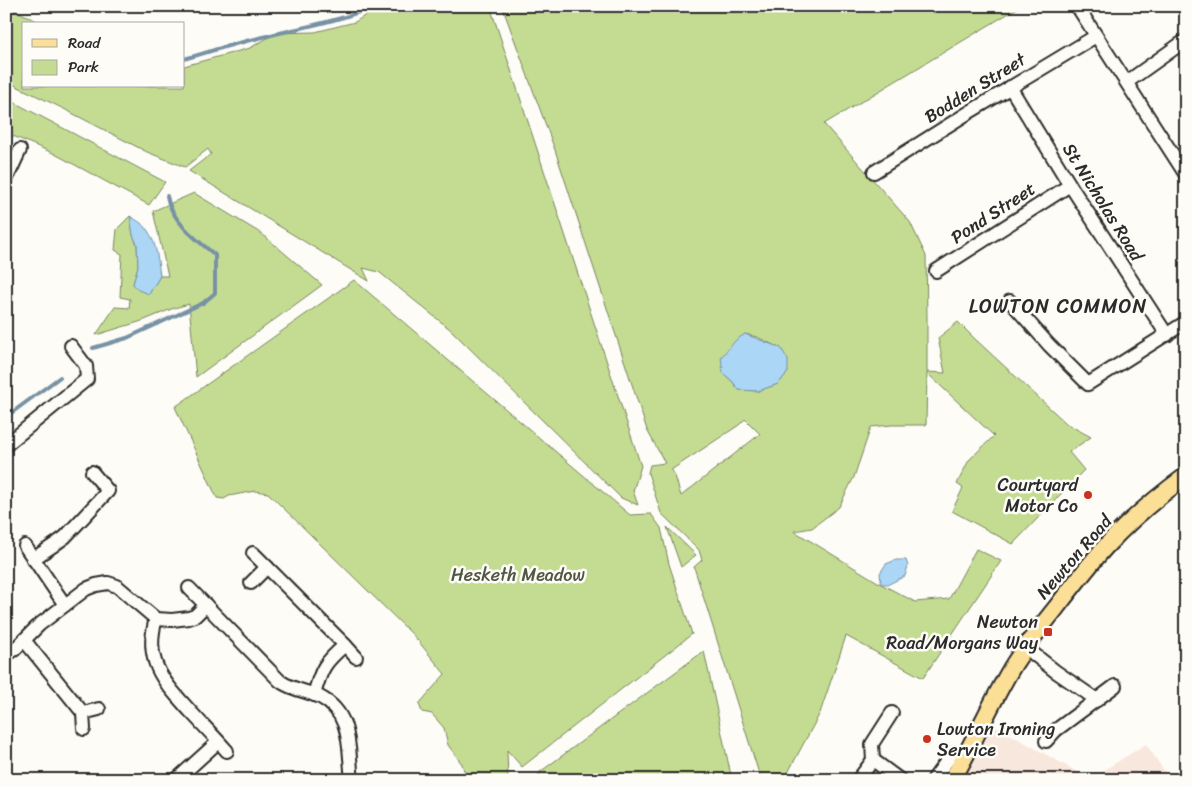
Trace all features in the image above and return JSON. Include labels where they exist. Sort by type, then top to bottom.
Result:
[{"type":"main road","name":"Newton Road","points":[[952,780],[1025,647],[1105,547],[1134,518],[1186,476]]},
{"type":"street","points":[[1077,6],[1186,175]]},
{"type":"street","name":"Bodden Street","points":[[874,172],[1096,36]]},
{"type":"street","points":[[1127,82],[1186,40]]},
{"type":"street","name":"St Nicholas Road","points":[[1010,87],[1070,185],[1167,335]]},
{"type":"street","points":[[6,180],[20,150]]},
{"type":"street","name":"Pond Street","points":[[936,271],[1070,185]]},
{"type":"street","points":[[1010,301],[1049,345],[1088,384],[1186,322]]},
{"type":"street","points":[[6,444],[87,379],[86,366],[71,346]]},
{"type":"street","points":[[33,558],[54,545],[113,493],[92,472]]},
{"type":"street","points":[[25,546],[65,605]]},
{"type":"street","points":[[253,553],[356,657]]},
{"type":"street","points":[[251,583],[267,567]]},
{"type":"street","points":[[6,655],[14,650],[39,625],[86,589],[96,585],[108,583],[117,586],[156,619],[180,620],[189,618],[195,616],[206,605]]},
{"type":"street","points":[[189,588],[280,681],[292,688],[314,695],[330,705],[345,725],[349,741],[352,780]]},
{"type":"street","points":[[156,619],[152,631],[152,639],[154,656],[160,673],[168,687],[223,746],[176,780]]},
{"type":"street","points":[[24,640],[83,713],[84,729]]},
{"type":"street","points":[[314,695],[322,668],[345,645]]},
{"type":"street","points":[[1025,647],[1055,671],[1097,700]]},
{"type":"street","points":[[1046,742],[1056,730],[1115,686]]},
{"type":"street","points":[[83,713],[99,709]]},
{"type":"street","points":[[858,780],[873,760],[872,744],[892,713]]},
{"type":"street","points":[[933,780],[952,754],[965,757]]},
{"type":"street","points":[[873,760],[900,780]]},
{"type":"shaded area","points":[[995,726],[1090,779],[1146,744],[1170,780],[959,780]]},
{"type":"green space","points":[[380,6],[490,6],[641,466],[633,491],[638,505],[621,498],[451,330],[379,272],[363,268],[369,281],[189,171],[211,154],[208,149],[185,167],[147,152],[6,81],[6,9],[9,7],[39,22],[22,22],[22,88],[185,88],[185,66],[250,48],[276,33],[315,32],[355,22]]},
{"type":"green space","points":[[502,6],[1021,6],[824,124],[910,222],[926,256],[927,372],[945,373],[938,338],[958,322],[1067,424],[1091,437],[1069,452],[1084,470],[1013,544],[952,511],[963,488],[957,484],[969,460],[994,436],[927,373],[926,425],[871,427],[854,477],[839,507],[812,528],[794,531],[881,584],[915,602],[949,599],[976,549],[1001,561],[923,678],[846,636],[820,713],[784,780],[761,780],[694,567],[702,560],[699,550],[661,513],[648,473],[650,465],[665,463],[647,430],[555,150]],"holes":[[[745,334],[757,337],[780,348],[788,372],[778,384],[758,391],[739,390],[723,373]],[[745,419],[760,434],[681,496],[675,476],[671,470],[739,425]]]},
{"type":"green space","points":[[6,98],[165,182],[149,205],[53,153],[6,133]]},
{"type":"green space","points":[[194,193],[262,234],[322,285],[196,377],[189,304],[96,335],[115,307],[129,308],[130,299],[120,297],[122,254],[115,250],[117,229],[130,216],[133,235],[137,245],[138,266],[133,284],[149,294],[160,276],[168,276],[153,211]]},
{"type":"green space","name":"Hesketh Meadow","points":[[354,280],[630,515],[651,514],[661,528],[669,564],[692,634],[522,767],[507,750],[508,780],[467,780],[462,764],[448,745],[444,728],[432,714],[422,712],[419,704],[445,674],[414,636],[268,493],[255,491],[229,496],[224,499],[217,498],[175,407]]},
{"type":"green space","points":[[667,527],[696,555],[681,567]]},
{"type":"green space","points":[[704,651],[732,780],[535,780],[540,772]]},
{"type":"water","points":[[130,216],[147,230],[156,249],[160,276],[149,294],[138,290],[133,284],[138,266],[137,244],[133,235]]},
{"type":"water","points":[[745,334],[781,348],[788,360],[788,372],[778,384],[758,391],[739,390],[723,373],[721,357],[736,340]]},
{"type":"water","points":[[896,560],[906,560],[908,566],[905,576],[889,584],[881,584],[880,573],[886,564]]},
{"type":"waterway","points":[[185,59],[242,42],[329,21],[375,6]]},
{"type":"waterway","points":[[93,348],[127,338],[203,303],[215,293],[215,255],[179,222],[169,205],[167,196]]},
{"type":"waterway","points":[[6,417],[60,377]]},
{"type":"place","name":"Courtyard Motor Co","points":[[1088,495]]},
{"type":"place","name":"Newton Road/Morgans Way","points":[[1048,632]]},
{"type":"place","name":"Lowton Ironing Service","points":[[927,739]]},
{"type":"district","name":"LOWTON COMMON","points":[[1058,306]]}]
